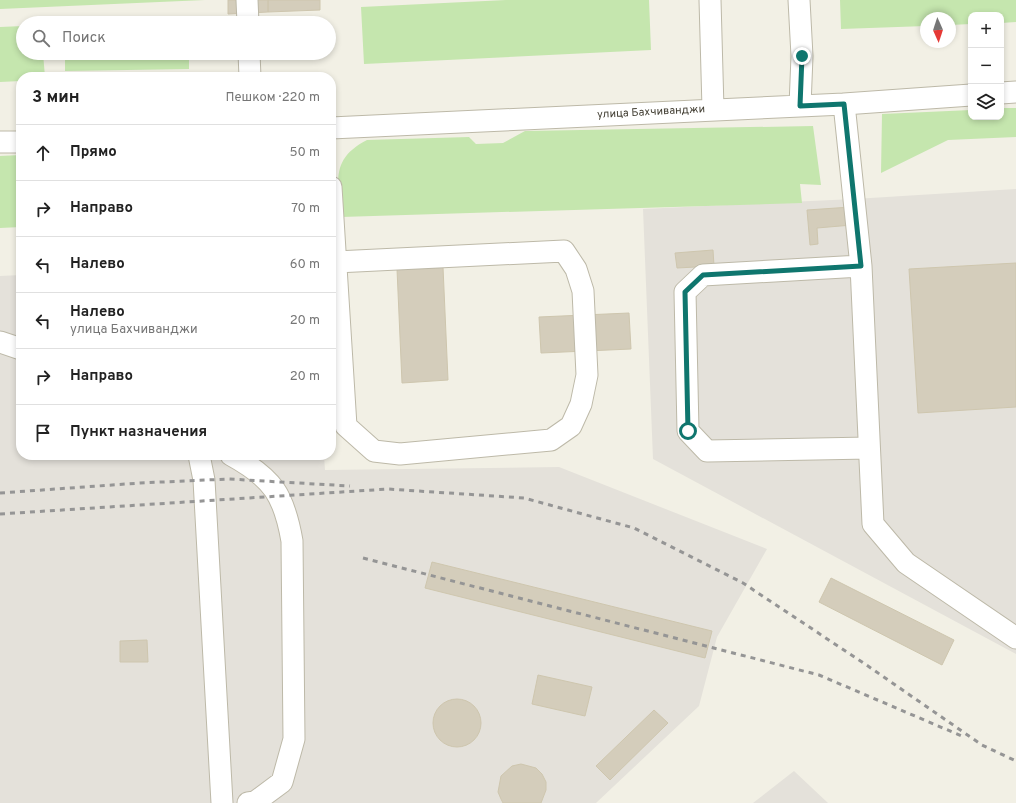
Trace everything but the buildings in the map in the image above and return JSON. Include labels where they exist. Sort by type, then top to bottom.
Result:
[{"type":"street","points":[[247,0],[248,16]]},
{"type":"street","points":[[710,0],[713,109]]},
{"type":"street","points":[[800,0],[802,56],[800,106]]},
{"type":"street","points":[[249,60],[250,72]]},
{"type":"street","points":[[1004,93],[1016,92]]},
{"type":"street","name":"улица Бахчиванджи","points":[[336,128],[844,104],[968,95]]},
{"type":"street","points":[[844,104],[861,266],[873,524],[906,563],[1016,638]]},
{"type":"street","points":[[0,142],[16,142]]},
{"type":"street","points":[[564,251],[576,269],[583,291],[587,375],[581,404],[571,426],[551,440],[400,454],[374,451],[346,426],[336,262],[564,251]]},
{"type":"street","points":[[861,266],[703,275],[685,292],[688,431],[707,451],[869,448]]},
{"type":"street","points":[[0,342],[16,347]]},
{"type":"street","points":[[200,460],[204,480],[222,803]]},
{"type":"street","points":[[240,460],[249,465],[269,481],[279,495],[288,515],[292,541],[294,739],[282,782],[255,802],[248,803]]},
{"type":"shaded area","points":[[1016,189],[1016,654],[653,459],[643,209],[854,199]]},
{"type":"shaded area","points":[[16,275],[16,460],[324,460],[325,470],[559,467],[767,549],[717,637],[699,706],[596,803],[0,803],[0,276]]},
{"type":"shaded area","points":[[794,771],[828,803],[753,803]]},
{"type":"green space","points":[[0,0],[205,0],[0,9]]},
{"type":"green space","points":[[506,0],[649,0],[651,50],[364,64],[361,7]]},
{"type":"green space","points":[[840,0],[1016,0],[1016,22],[1004,23],[1004,12],[968,12],[968,24],[956,25],[956,12],[920,12],[920,26],[841,29]]},
{"type":"green space","points":[[16,26],[16,60],[44,60],[45,72],[16,72],[16,81],[0,82],[0,27]]},
{"type":"green space","points":[[65,60],[189,60],[189,69],[65,71]]},
{"type":"green space","points":[[1004,108],[1016,108],[1016,137],[948,140],[881,173],[882,114],[968,110],[968,120],[1004,120]]},
{"type":"green space","points":[[813,126],[821,185],[800,184],[802,203],[341,217],[338,182],[342,163],[355,147],[367,140],[469,137],[476,144],[503,143],[525,131]]},
{"type":"green space","points":[[16,155],[16,227],[0,228],[0,156]]},
{"type":"railway","points":[[0,493],[140,483],[229,479],[350,486]]},
{"type":"railway","points":[[0,514],[388,489],[524,498],[634,528],[743,583],[865,664],[982,745],[1016,761]]},
{"type":"railway","points":[[363,558],[819,675],[964,737]]},
{"type":"route","points":[[688,431],[685,292],[703,275],[861,266],[844,104],[800,106],[802,56]]}]
